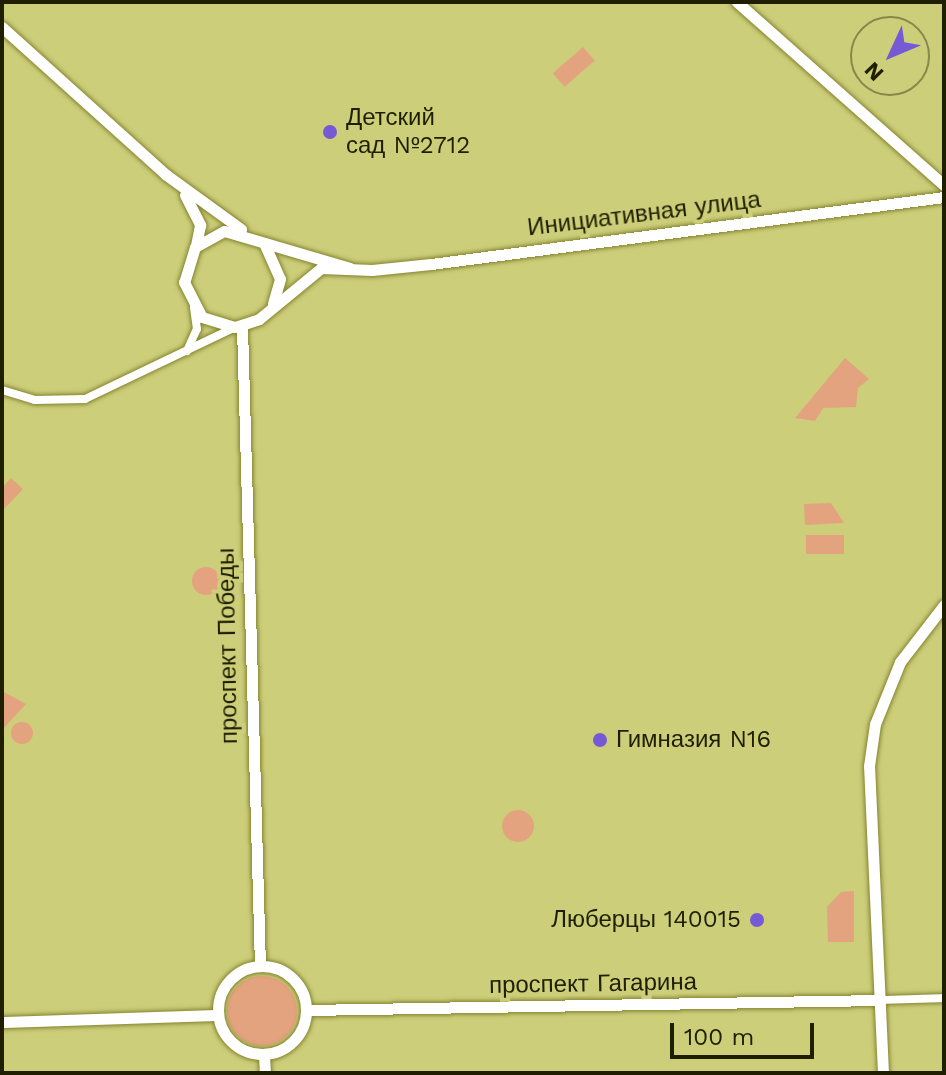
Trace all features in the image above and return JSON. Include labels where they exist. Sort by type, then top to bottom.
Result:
[{"type":"street","points":[[737,2],[944,185]]},
{"type":"street","points":[[2,27],[165,174],[198,217],[195,247],[184,282],[194,307],[197,329],[184,355]]},
{"type":"street","name":"Инициативная улица","points":[[165,174],[261,240],[350,268]]},
{"type":"street","name":"Инициативная улица","points":[[238,326],[267,312],[313,271],[431,264],[944,197]]},
{"type":"street","points":[[195,247],[224,231],[248,233]]},
{"type":"street","points":[[261,240],[280,279],[267,312]]},
{"type":"street","points":[[194,307],[211,323],[238,326]]},
{"type":"street","points":[[2,390],[35,400],[85,399],[184,355],[238,326]]},
{"type":"street","name":"проспект Победы","points":[[238,326],[260,965]]},
{"type":"street","points":[[883,1073],[869,766],[875,724],[900,662],[944,605]]},
{"type":"street","points":[[260,965],[293,978],[307,1010],[289,1045],[264,1055],[239,1048],[218,1015],[233,976],[260,965]]},
{"type":"street","points":[[881,1000],[944,998]]},
{"type":"street","name":"проспект Гагарина","points":[[307,1010],[881,1000]]},
{"type":"street","points":[[2,1022],[218,1015]]},
{"type":"street","points":[[264,1055],[265,1073]]},
{"type":"shaded area","points":[[583,47],[595,61],[565,87],[553,73]]},
{"type":"shaded area","points":[[845,358],[869,379],[858,388],[856,407],[823,408],[815,421],[795,418]]},
{"type":"shaded area","points":[[11,478],[23,489],[2,511],[2,488]]},
{"type":"shaded area","points":[[831,503],[844,523],[805,525],[804,504]]},
{"type":"shaded area","points":[[806,535],[844,535],[844,554],[806,554]]},
{"type":"shaded area","points":[[206,567],[216,571],[220,581],[216,591],[206,595],[196,591],[192,581],[196,571]]},
{"type":"shaded area","points":[[2,691],[26,704],[4,728],[2,727]]},
{"type":"shaded area","points":[[18,722],[26,722],[33,733],[26,744],[18,744],[11,737],[11,729]]},
{"type":"shaded area","points":[[518,810],[529,815],[534,826],[529,837],[518,842],[507,837],[502,826],[507,815]]},
{"type":"shaded area","points":[[854,891],[854,942],[828,942],[827,907],[841,892]]},
{"type":"shaded area","points":[[269,976],[291,991],[297,1011],[295,1025],[287,1036],[276,1044],[255,1046],[237,1036],[229,1025],[227,1004],[237,986],[248,978]]},
{"type":"place","name":"Детский сад №2712","points":[[330,132]]},
{"type":"place","name":"Гимназия N16","points":[[600,740]]},
{"type":"place","name":"Люберцы 140015","points":[[757,920]]}]
